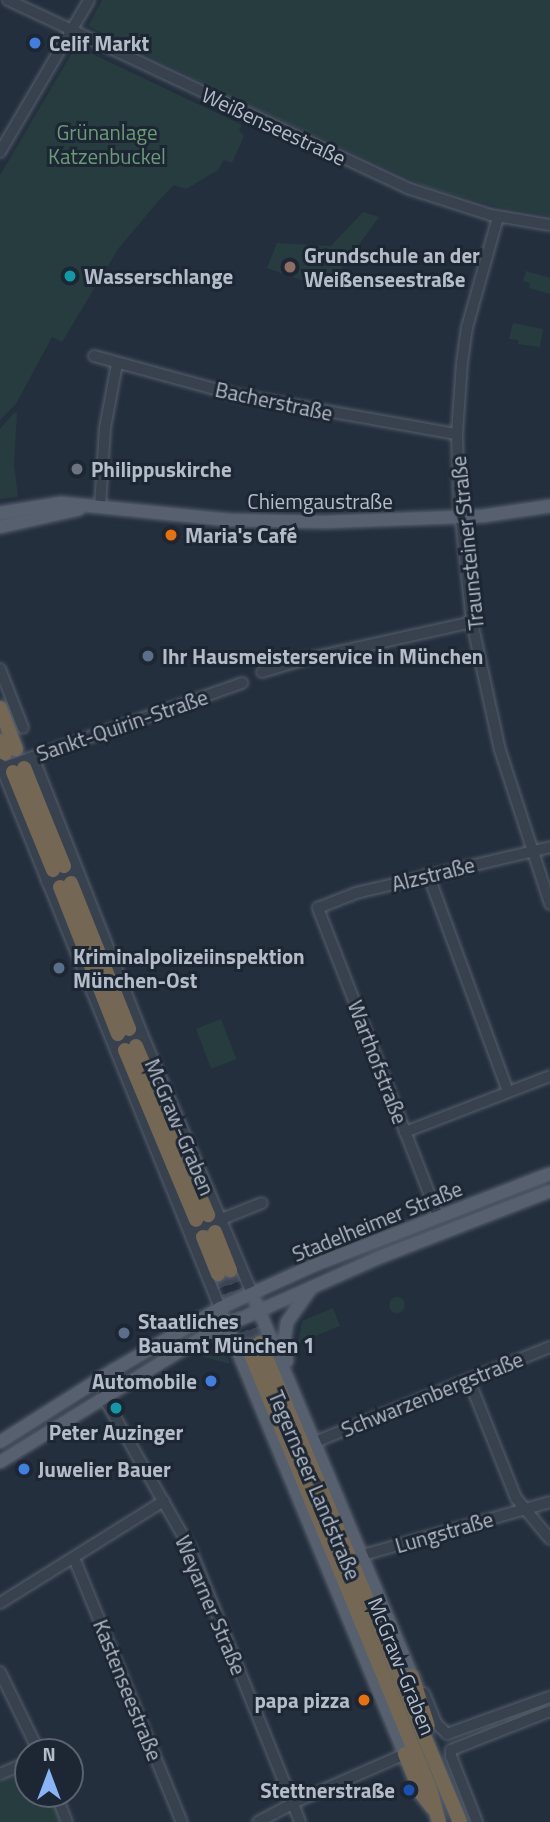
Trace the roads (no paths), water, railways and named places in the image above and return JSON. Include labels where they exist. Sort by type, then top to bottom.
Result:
[{"type":"highway","name":"McGraw-Graben","points":[[0,708],[12,759],[224,1272]]},
{"type":"highway","name":"McGraw-Graben","points":[[433,1808],[430,1789],[254,1345],[439,1771]]},
{"type":"highway","points":[[412,1676],[438,1756],[439,1771],[460,1822]]},
{"type":"highway","points":[[405,1754],[421,1793],[433,1808],[439,1822]]},
{"type":"main road","name":"Chiemgaustraße","points":[[0,511],[61,503],[280,522],[460,518],[550,506]]},
{"type":"main road","name":"Chiemgaustraße","points":[[0,527],[95,507]]},
{"type":"main road","name":"Stadelheimer Straße","points":[[0,1442],[114,1370],[220,1308],[438,1216],[550,1174]]},
{"type":"main road","name":"Stadelheimer Straße","points":[[0,1462],[103,1396],[226,1324],[313,1285],[550,1191]]},
{"type":"main road","points":[[298,1402],[285,1354],[284,1331],[293,1310],[313,1285]]},
{"type":"main road","name":"Tegernseer Landstraße","points":[[252,1293],[412,1676]]},
{"type":"main road","name":"Tegernseer Landstraße","points":[[220,1308],[405,1754]]},
{"type":"street","name":"Weißenseestraße","points":[[8,0],[407,188],[498,217],[550,225]]},
{"type":"street","points":[[0,152],[89,0]]},
{"type":"street","name":"Traunsteiner Straße","points":[[498,217],[467,327],[457,434],[460,518],[472,622],[500,750],[530,850],[550,904]]},
{"type":"street","name":"Bacherstraße","points":[[94,356],[272,402],[457,434]]},
{"type":"street","points":[[95,507],[105,428],[117,364]]},
{"type":"street","points":[[262,672],[302,660],[472,622]]},
{"type":"street","points":[[0,669],[23,728]]},
{"type":"street","name":"Sankt-Quirin-Straße","points":[[12,759],[242,683]]},
{"type":"street","name":"Tegernseer Landstraße","points":[[12,759],[205,1226],[220,1308]]},
{"type":"street","name":"Alzstraße","points":[[318,908],[356,892],[550,846]]},
{"type":"street","points":[[428,874],[508,1092]]},
{"type":"street","name":"Warthofstraße","points":[[318,908],[438,1216]]},
{"type":"street","points":[[405,1132],[550,1076]]},
{"type":"street","points":[[205,1226],[262,1203]]},
{"type":"street","name":"Tegernseer Landstraße","points":[[205,1226],[252,1293]]},
{"type":"street","name":"Schwarzenbergstraße","points":[[314,1442],[550,1347]]},
{"type":"street","points":[[469,1380],[507,1480],[525,1509],[550,1539]]},
{"type":"street","name":"Weyarner Straße","points":[[103,1396],[190,1548],[300,1822]]},
{"type":"street","points":[[0,1603],[164,1501]]},
{"type":"street","name":"Lungstraße","points":[[363,1555],[550,1502]]},
{"type":"street","name":"Kastenseestraße","points":[[75,1558],[182,1822]]},
{"type":"street","points":[[0,1672],[33,1738]]},
{"type":"street","points":[[412,1676],[420,1682],[439,1729],[447,1734],[550,1697]]},
{"type":"street","points":[[477,1822],[451,1750],[550,1711]]},
{"type":"street","points":[[258,1822],[293,1803],[405,1754]]},
{"type":"tunnel","points":[[230,1270],[260,1343]]},
{"type":"tunnel","points":[[218,1274],[248,1347]]},
{"type":"place","name":"Celif Markt","points":[[35,43]]},
{"type":"place","name":"Grundschule an der Weißenseestraße","points":[[290,267]]},
{"type":"place","name":"Wasserschlange","points":[[70,276]]},
{"type":"place","name":"Philippuskirche","points":[[77,469]]},
{"type":"place","name":"Maria's Café","points":[[171,535]]},
{"type":"place","name":"Ihr Hausmeisterservice in München","points":[[148,656]]},
{"type":"place","name":"Kriminalpolizeiinspektion München-Ost","points":[[59,968]]},
{"type":"place","name":"Staatliches Bauamt München 1","points":[[124,1333]]},
{"type":"place","name":"Automobile","points":[[211,1381]]},
{"type":"place","name":"Peter Auzinger","points":[[116,1408]]},
{"type":"place","name":"Juwelier Bauer","points":[[24,1469]]},
{"type":"place","name":"papa pizza","points":[[364,1700]]},
{"type":"place","name":"Stettnerstraße","points":[[409,1790]]},
{"type":"park label","name":"Grünanlage Katzenbuckel","points":[[107,144]]}]
